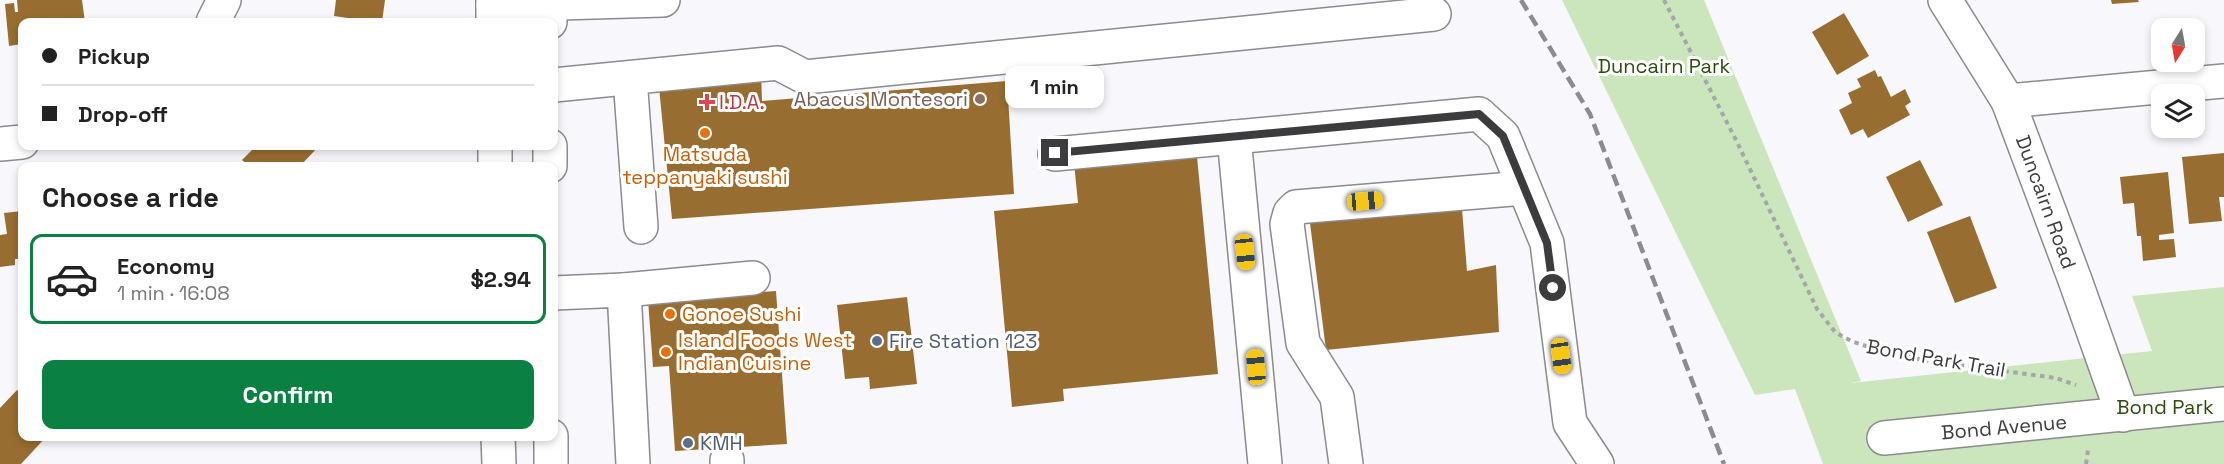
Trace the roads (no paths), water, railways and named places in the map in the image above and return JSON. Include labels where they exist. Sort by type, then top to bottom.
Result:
[{"type":"street","points":[[215,18],[224,0]]},
{"type":"street","points":[[493,9],[550,9],[663,0]]},
{"type":"street","name":"Duncairn Road","points":[[1945,0],[2008,101],[2123,415]]},
{"type":"street","points":[[558,86],[778,63],[805,77],[1434,14]]},
{"type":"street","points":[[630,78],[641,227]]},
{"type":"street","points":[[2008,101],[2224,81]]},
{"type":"street","points":[[1055,153],[1479,114],[1503,136],[1547,243],[1570,423],[1588,463]]},
{"type":"street","points":[[1234,137],[1265,464]]},
{"type":"street","points":[[0,144],[18,142]]},
{"type":"street","points":[[1346,464],[1337,397],[1303,344],[1287,224],[1290,213],[1296,207],[1524,188]]},
{"type":"street","points":[[558,292],[624,290],[753,279]]},
{"type":"street","points":[[624,290],[633,464]]},
{"type":"street","points":[[2123,415],[2224,404]]},
{"type":"street","name":"Bond Avenue","points":[[1884,438],[2123,415]]},
{"type":"street","points":[[498,441],[499,464]]},
{"type":"street","points":[[551,441],[551,464]]},
{"type":"railway","points":[[1521,0],[1590,114],[1724,464]]},
{"type":"place","name":"Abacus Montesori","points":[[980,99]]},
{"type":"place","name":"I.D.A.","points":[[707,102]]},
{"type":"place","name":"Matsuda teppanyaki sushi","points":[[705,133]]},
{"type":"place","name":"Gonoe Sushi","points":[[670,314]]},
{"type":"place","name":"Fire Station 123","points":[[877,341]]},
{"type":"place","name":"Island Foods West Indian Cuisine","points":[[666,352]]},
{"type":"place","name":"KMH","points":[[688,443]]},
{"type":"park label","name":"Duncairn Park","points":[[1664,66]]},
{"type":"park label","name":"Bond Park","points":[[2165,407]]}]
